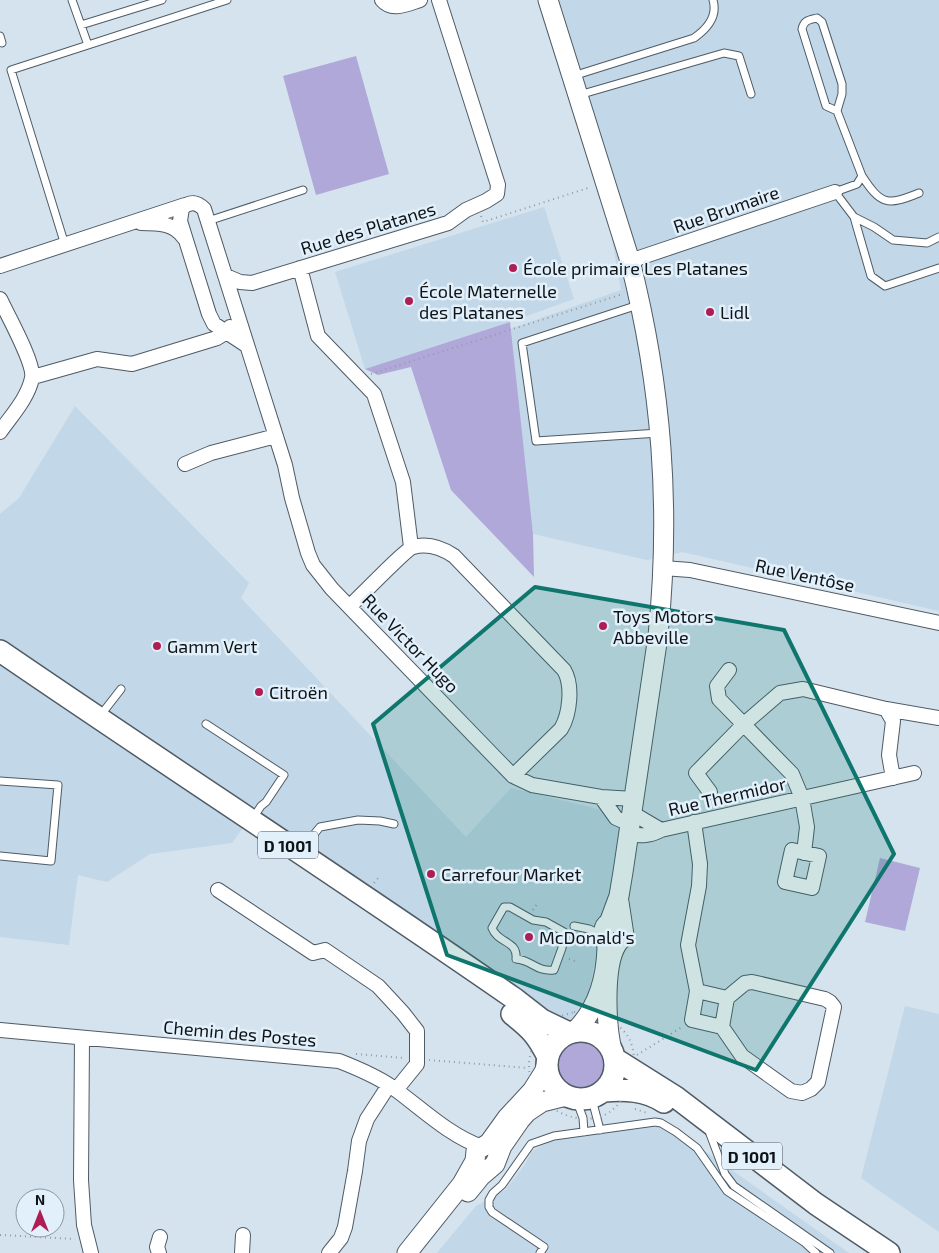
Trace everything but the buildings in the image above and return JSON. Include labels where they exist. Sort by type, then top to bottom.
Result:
[{"type":"main road","name":"D 1001","points":[[1,659],[58,691],[300,852],[486,979],[543,1030]]},
{"type":"main road","name":"D 1001","points":[[1,659],[135,756],[422,950],[531,1028],[572,1032]]},
{"type":"main road","name":"D 1001","points":[[541,1063],[543,1030]]},
{"type":"main road","points":[[572,1032],[592,1033],[600,1037],[624,1065],[614,1076],[585,1100],[558,1090],[541,1063],[556,1042],[572,1032]]},
{"type":"main road","name":"D 1001","points":[[585,1100],[624,1065]]},
{"type":"main road","name":"D 1001","points":[[624,1065],[650,1095],[710,1134],[872,1253]]},
{"type":"main road","name":"D 1001","points":[[624,1065],[677,1098],[816,1204],[889,1253]]},
{"type":"street","points":[[382,0],[389,6],[398,7],[420,0]]},
{"type":"street","name":"Rue des Platanes","points":[[252,283],[448,224],[466,210],[486,202],[496,194],[498,185],[439,0]]},
{"type":"street","points":[[548,0],[630,261],[639,297],[654,375],[660,433],[664,511],[663,568],[654,664],[619,896],[608,931],[613,957],[607,998],[598,1016],[585,1021],[572,1032]]},
{"type":"street","name":"Rue Brumaire","points":[[630,261],[835,192]]},
{"type":"street","name":"Rue Victor Hugo","points":[[185,205],[192,202],[198,204],[204,209],[208,220],[285,465],[292,498],[313,565],[332,589],[512,776],[532,785],[601,797],[631,818]]},
{"type":"street","points":[[0,266],[185,205]]},
{"type":"street","points":[[185,205],[182,208],[180,221],[209,314],[222,327],[246,345]]},
{"type":"street","points":[[136,222],[159,223],[172,227],[180,232],[186,242]]},
{"type":"street","points":[[300,268],[318,336],[374,394],[402,482],[411,547]]},
{"type":"street","points":[[226,276],[240,282],[252,283]]},
{"type":"street","points":[[235,308],[238,297],[252,283]]},
{"type":"street","points":[[0,299],[30,364],[32,377],[25,395],[0,432]]},
{"type":"street","name":"Rue Victor Hugo","points":[[32,377],[97,359],[132,364],[208,340],[236,316],[235,308]]},
{"type":"street","points":[[185,464],[211,453],[276,436]]},
{"type":"street","points":[[350,606],[411,547],[426,546],[439,548],[454,556],[564,670],[568,677],[568,713],[566,720],[561,728],[512,776]]},
{"type":"street","name":"Rue Ventôse","points":[[663,568],[690,570],[939,623]]},
{"type":"street","points":[[729,670],[717,686],[720,699],[792,774],[802,798]]},
{"type":"street","points":[[710,792],[696,773],[744,724],[780,693],[803,689],[886,709],[939,718]]},
{"type":"street","points":[[886,709],[893,721],[889,755],[894,778]]},
{"type":"street","name":"Rue Thermidor","points":[[631,818],[639,836],[652,835],[661,830],[694,822],[914,773]]},
{"type":"street","points":[[601,797],[616,818],[631,818]]},
{"type":"street","name":"Rue Thermidor","points":[[802,798],[807,827],[804,853]]},
{"type":"street","name":"Rue Thermidor","points":[[631,818],[661,830]]},
{"type":"street","points":[[694,822],[700,864],[699,886],[688,945],[697,991],[692,1020],[722,1027],[742,1056],[791,1090],[802,1093],[811,1089],[818,1082],[834,1007],[826,999],[752,982],[745,983],[727,998],[722,1027]]},
{"type":"street","points":[[218,890],[312,953],[325,950],[378,986],[417,1030],[417,1064],[393,1088],[367,1119],[359,1141],[345,1227],[341,1238],[329,1253]]},
{"type":"street","points":[[697,991],[727,998]]},
{"type":"street","points":[[598,1016],[624,1065]]},
{"type":"street","name":"Chemin des Postes","points":[[0,1030],[339,1061],[360,1069],[393,1088],[484,1156]]},
{"type":"street","points":[[82,1038],[81,1180],[84,1225],[89,1246]]},
{"type":"street","points":[[411,1253],[484,1156],[502,1146],[520,1120],[534,1106],[540,1093],[544,1072],[541,1063]]},
{"type":"street","points":[[540,1093],[585,1100]]},
{"type":"street","points":[[242,1253],[243,1235]]},
{"type":"street","points":[[159,1253],[157,1247],[160,1237]]},
{"type":"lane","points":[[72,0],[88,45]]},
{"type":"lane","points":[[81,25],[162,0]]},
{"type":"lane","points":[[65,245],[11,70],[227,0]]},
{"type":"lane","points":[[572,76],[694,38],[706,30],[713,18],[715,6],[713,0]]},
{"type":"lane","points":[[837,111],[826,106],[802,29],[806,21],[817,18],[822,22],[842,84],[842,94],[837,111],[862,176],[874,193],[884,201],[902,200],[919,192]]},
{"type":"lane","points":[[578,95],[724,53],[739,56],[751,94]]},
{"type":"lane","points":[[862,176],[857,184],[835,192],[854,217],[871,276],[885,286],[939,268]]},
{"type":"lane","points":[[208,220],[303,190]]},
{"type":"lane","points":[[854,217],[874,227],[893,240],[927,243],[939,238]]},
{"type":"lane","points":[[639,297],[522,343],[536,441],[660,433]]},
{"type":"lane","points":[[98,718],[121,689]]},
{"type":"lane","points":[[206,724],[284,775],[251,820]]},
{"type":"lane","points":[[0,781],[58,785],[51,861],[0,856]]},
{"type":"lane","points":[[300,852],[320,827],[358,820],[394,824]]},
{"type":"lane","points":[[504,907],[510,908],[533,920],[546,922],[564,932],[562,948],[554,970],[545,971],[525,960],[516,960],[514,947],[494,934],[492,928],[504,907]]},
{"type":"lane","points":[[574,926],[608,931]]},
{"type":"lane","points":[[585,1100],[594,1107],[600,1130]]},
{"type":"lane","points":[[584,1132],[585,1100]]},
{"type":"lane","points":[[540,1253],[544,1247],[492,1212],[488,1207],[489,1200],[531,1144],[554,1136],[655,1122],[661,1123],[697,1148],[727,1191],[804,1242],[816,1253]]},
{"type":"lane","points":[[710,1134],[725,1174],[734,1186],[830,1253]]},
{"type":"path","points":[[478,205],[482,222],[596,185]]},
{"type":"path","points":[[359,378],[639,297]]},
{"type":"path","points":[[574,1012],[598,1016],[625,1033],[632,1043],[624,1065],[619,1102],[608,1113],[596,1118],[585,1100],[567,1115],[555,1110],[531,1079],[541,1063],[530,1054],[543,1030],[555,1018],[574,1012]]},
{"type":"path","points":[[624,1065],[692,1020]]},
{"type":"path","points":[[339,1061],[346,1053],[418,1059],[541,1063]]},
{"type":"path","points":[[0,1235],[89,1246]]},
{"type":"highlighted area","points":[[535,587],[784,630],[894,854],[756,1070],[447,955],[373,724]]},
{"type":"shaded area","points":[[545,0],[939,0],[939,611],[682,552],[647,560],[533,534],[510,329],[621,290],[601,176]]},
{"type":"shaded area","points":[[356,56],[389,174],[316,195],[283,76]]},
{"type":"shaded area","points":[[544,207],[574,299],[365,369],[335,272]]},
{"type":"shaded area","points":[[510,322],[533,534],[534,577],[451,490],[411,367],[378,375],[365,369]]},
{"type":"shaded area","points":[[75,406],[249,583],[241,598],[466,837],[511,788],[627,816],[584,1012],[550,1034],[247,822],[232,843],[150,854],[107,882],[78,875],[69,945],[0,937],[0,514],[19,498]]},
{"type":"shaded area","points":[[880,858],[920,868],[905,931],[865,922]]},
{"type":"shaded area","points":[[905,1006],[939,1014],[939,1232],[861,1178]]},
{"type":"shaded area","points":[[576,1038],[586,1038],[595,1042],[603,1050],[607,1064],[603,1078],[595,1086],[586,1090],[576,1090],[567,1086],[559,1078],[555,1069],[555,1059],[559,1050],[567,1042]]},
{"type":"shaded area","points":[[661,1120],[849,1253],[437,1253],[476,1206],[505,1190],[524,1166],[532,1151],[547,1143],[629,1121]]},
{"type":"place","name":"École primaire Les Platanes","points":[[513,268]]},
{"type":"place","name":"École Maternelle des Platanes","points":[[409,301]]},
{"type":"place","name":"Lidl","points":[[710,312]]},
{"type":"place","name":"Toys Motors Abbeville","points":[[603,626]]},
{"type":"place","name":"Gamm Vert","points":[[157,646]]},
{"type":"place","name":"Citroën","points":[[259,692]]},
{"type":"place","name":"Carrefour Market","points":[[431,874]]},
{"type":"place","name":"McDonald's","points":[[529,937]]}]
